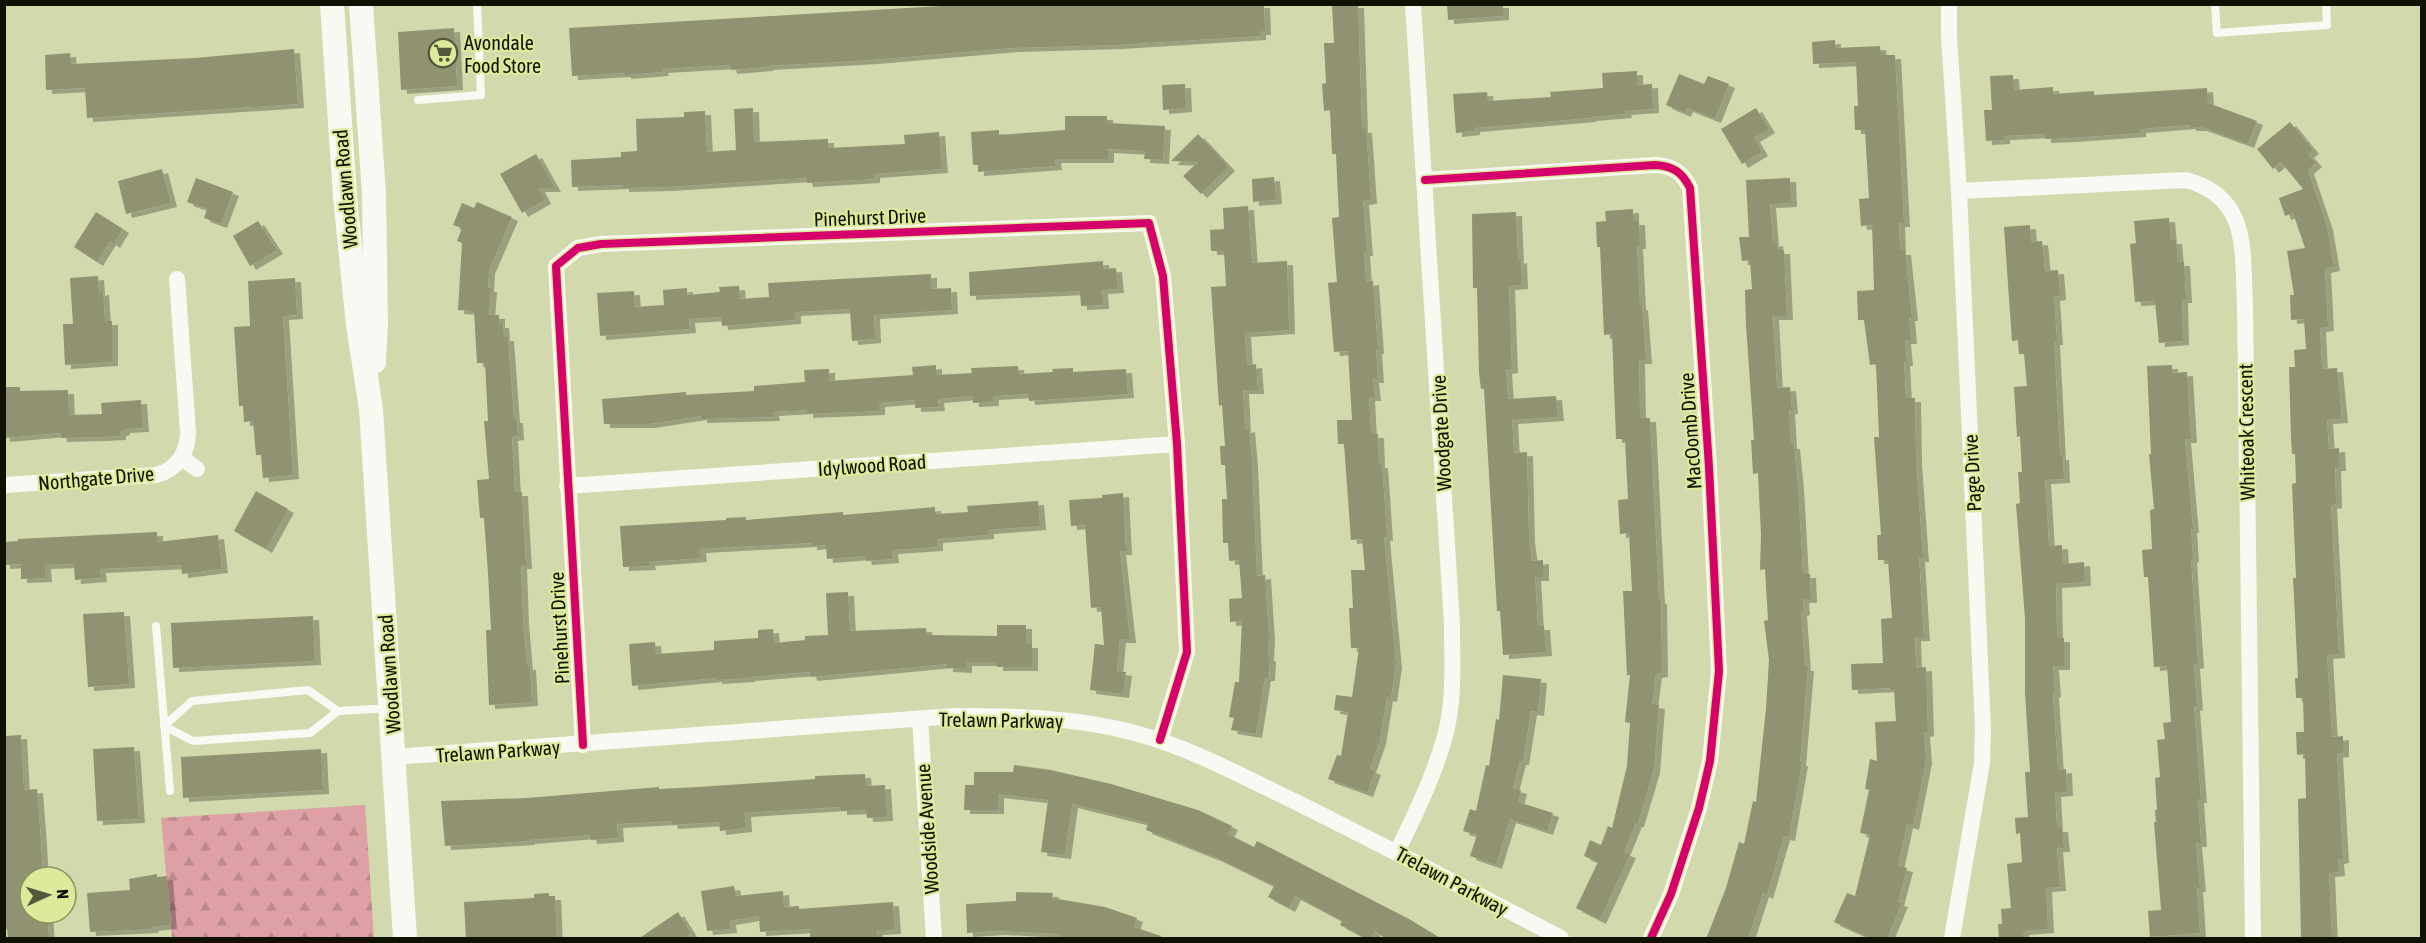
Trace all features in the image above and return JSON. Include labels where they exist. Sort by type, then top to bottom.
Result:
[{"type":"main road","name":"Woodlawn Road","points":[[332,4],[345,197],[358,325],[371,409],[405,939]]},
{"type":"main road","name":"Woodlawn Road","points":[[361,4],[374,194],[376,325],[371,409]]},
{"type":"street","name":"Woodgate Drive","points":[[1397,852],[1429,780],[1445,735],[1452,680],[1452,624],[1413,4]]},
{"type":"street","name":"Page Drive","points":[[1949,4],[1983,744],[1952,939]]},
{"type":"street","name":"MacOomb Drive","points":[[1425,180],[1655,165],[1668,166],[1679,171],[1690,188],[1709,468],[1719,671],[1711,751],[1700,808],[1671,894],[1651,939]]},
{"type":"street","name":"Whiteoak Crescent","points":[[1959,191],[2186,180],[2216,194],[2236,218],[2241,241],[2245,304],[2253,939]]},
{"type":"street","name":"Pinehurst Drive","points":[[583,745],[556,266],[578,248],[601,244],[1149,223],[1163,276],[1177,444],[1187,652],[1160,740]]},
{"type":"street","name":"Northgate Drive","points":[[4,485],[156,475],[172,468],[182,458],[187,445],[188,432],[177,279]]},
{"type":"street","name":"Idylwood Road","points":[[567,486],[1177,444]]},
{"type":"street","name":"Northgate Drive","points":[[182,458],[197,469]]},
{"type":"street","name":"Trelawn Parkway","points":[[394,757],[920,719],[1001,716],[1089,723],[1160,740],[1189,750],[1397,852],[1561,939]]},
{"type":"street","name":"Woodside Avenue","points":[[920,719],[934,939]]},
{"type":"lane","points":[[418,100],[481,95],[477,4]]},
{"type":"lane","points":[[2215,4],[2217,33],[2327,25],[2326,4]]},
{"type":"lane","points":[[156,626],[170,791]]},
{"type":"lane","points":[[164,726],[192,701],[308,690],[338,711]]},
{"type":"lane","points":[[164,726],[194,741],[310,733],[338,711],[391,708]]},
{"type":"green space","points":[[365,805],[374,938],[172,938],[161,818]]},
{"type":"building","points":[[975,4],[1264,4],[1265,31],[1260,31],[1260,36],[1116,45],[1012,48],[731,70],[730,65],[662,69],[663,72],[625,75],[625,73],[572,76],[569,28]]},
{"type":"building","points":[[1332,4],[1358,4],[1362,129],[1366,129],[1371,200],[1363,201],[1367,252],[1364,252],[1366,282],[1373,281],[1378,350],[1376,350],[1378,379],[1373,379],[1375,397],[1369,397],[1371,434],[1378,434],[1379,464],[1382,464],[1387,537],[1384,537],[1396,664],[1391,698],[1387,697],[1380,740],[1370,769],[1375,771],[1367,793],[1328,779],[1337,755],[1341,756],[1348,712],[1334,710],[1336,695],[1352,697],[1359,648],[1351,648],[1349,608],[1353,608],[1351,570],[1365,570],[1362,539],[1351,540],[1344,444],[1338,444],[1337,420],[1352,420],[1348,351],[1334,352],[1328,283],[1337,282],[1332,218],[1339,217],[1336,154],[1332,154],[1330,110],[1324,111],[1322,84],[1326,83],[1324,43],[1334,43]]},
{"type":"building","points":[[1447,4],[1503,4],[1503,16],[1448,20]]},
{"type":"building","points":[[454,28],[457,86],[401,90],[398,32]]},
{"type":"building","points":[[1835,40],[1835,48],[1880,46],[1881,55],[1895,55],[1904,223],[1899,223],[1900,251],[1905,251],[1912,317],[1909,317],[1911,340],[1905,340],[1907,362],[1904,362],[1906,398],[1915,398],[1916,461],[1923,558],[1919,558],[1924,637],[1915,637],[1916,668],[1926,667],[1928,732],[1924,733],[1926,760],[1913,826],[1907,824],[1898,866],[1907,868],[1898,902],[1902,903],[1887,939],[1872,939],[1834,922],[1847,893],[1855,896],[1870,835],[1860,833],[1869,790],[1865,789],[1870,759],[1877,761],[1875,722],[1896,721],[1894,690],[1891,691],[1890,688],[1852,690],[1851,664],[1883,663],[1881,619],[1892,618],[1888,560],[1878,560],[1877,535],[1881,535],[1874,437],[1879,437],[1876,364],[1870,365],[1864,320],[1858,320],[1857,291],[1874,290],[1872,225],[1861,226],[1859,199],[1869,198],[1865,130],[1855,130],[1854,106],[1858,106],[1856,62],[1813,64],[1812,42]]},
{"type":"building","points":[[294,49],[298,104],[87,118],[85,88],[46,90],[45,55],[70,53],[71,64],[195,58]]},
{"type":"building","points":[[1637,71],[1637,85],[1652,84],[1653,109],[1625,111],[1626,114],[1590,118],[1474,128],[1474,131],[1456,133],[1453,94],[1487,92],[1488,101],[1551,97],[1550,92],[1603,88],[1602,73]]},
{"type":"building","points":[[1679,74],[1704,84],[1708,76],[1729,84],[1715,119],[1687,108],[1685,113],[1666,105]]},
{"type":"building","points":[[2013,75],[2014,90],[2053,87],[2053,94],[2094,91],[2094,95],[2207,88],[2208,103],[2257,121],[2248,144],[2201,127],[2190,127],[2190,125],[2140,129],[2140,133],[2045,139],[2045,134],[2004,136],[2004,140],[1986,141],[1984,110],[1992,110],[1990,76]]},
{"type":"building","points":[[1185,84],[1186,108],[1163,110],[1162,85]]},
{"type":"building","points":[[753,108],[754,142],[828,139],[828,148],[905,144],[904,135],[939,132],[942,169],[874,174],[874,179],[807,183],[806,178],[666,187],[623,188],[623,185],[572,187],[571,160],[621,157],[621,152],[637,151],[636,119],[684,117],[684,112],[705,111],[707,152],[736,150],[734,109]]},
{"type":"building","points":[[1756,108],[1769,129],[1754,138],[1762,152],[1742,164],[1721,129]]},
{"type":"building","points":[[1065,116],[1107,116],[1107,123],[1165,126],[1163,160],[1144,159],[1145,151],[1108,149],[1108,159],[1055,159],[1056,166],[978,172],[978,165],[973,165],[971,132],[999,130],[999,135],[1065,130]]},
{"type":"building","points":[[2290,122],[2313,150],[2308,154],[2316,163],[2308,170],[2327,226],[2334,267],[2325,269],[2328,327],[2320,328],[2322,369],[2337,368],[2342,419],[2327,420],[2329,449],[2339,448],[2340,467],[2335,467],[2336,504],[2331,505],[2339,654],[2327,655],[2332,737],[2343,736],[2343,753],[2337,754],[2343,859],[2338,860],[2339,872],[2329,873],[2332,939],[2301,939],[2298,799],[2306,798],[2305,754],[2297,755],[2296,732],[2304,732],[2303,698],[2296,698],[2295,678],[2298,678],[2293,578],[2296,578],[2292,484],[2296,483],[2295,454],[2292,454],[2291,438],[2289,367],[2295,367],[2294,350],[2306,349],[2304,319],[2291,320],[2290,295],[2294,295],[2287,251],[2305,248],[2293,213],[2285,216],[2279,198],[2303,189],[2281,162],[2273,169],[2257,149]]},
{"type":"building","points":[[1198,134],[1229,167],[1201,194],[1183,176],[1198,162],[1171,161]]},
{"type":"building","points":[[536,154],[555,188],[539,188],[545,200],[522,213],[500,174]]},
{"type":"building","points":[[162,169],[171,203],[126,214],[118,181]]},
{"type":"building","points":[[1274,177],[1276,200],[1253,202],[1252,179]]},
{"type":"building","points":[[196,178],[233,192],[221,224],[204,218],[207,209],[187,202]]},
{"type":"building","points":[[1790,178],[1791,203],[1770,204],[1773,243],[1777,242],[1778,250],[1784,250],[1787,316],[1773,316],[1777,388],[1790,387],[1791,445],[1794,445],[1798,485],[1803,574],[1810,574],[1811,599],[1803,599],[1804,611],[1801,612],[1805,667],[1808,667],[1800,762],[1802,762],[1789,837],[1784,836],[1767,895],[1763,893],[1748,939],[1706,939],[1726,888],[1739,842],[1744,844],[1753,801],[1756,802],[1769,660],[1764,621],[1768,620],[1765,569],[1760,570],[1758,473],[1753,474],[1751,440],[1754,440],[1745,290],[1752,289],[1750,260],[1742,261],[1739,237],[1749,237],[1746,180]]},
{"type":"building","points":[[477,202],[512,217],[489,270],[488,288],[491,288],[489,315],[499,315],[499,324],[503,324],[504,337],[508,337],[514,419],[517,419],[518,436],[512,437],[515,492],[522,492],[526,565],[521,565],[523,621],[527,666],[530,666],[532,702],[489,705],[486,630],[491,630],[488,573],[484,518],[480,518],[477,480],[489,479],[484,421],[488,421],[485,363],[477,363],[474,311],[458,310],[462,243],[457,241],[462,228],[453,225],[462,203],[474,208]]},
{"type":"building","points":[[1248,206],[1252,263],[1287,261],[1289,330],[1245,333],[1247,365],[1256,364],[1258,390],[1243,390],[1245,429],[1249,428],[1252,463],[1257,576],[1265,575],[1268,657],[1270,657],[1269,677],[1265,677],[1256,734],[1231,730],[1234,718],[1229,717],[1235,682],[1239,682],[1242,621],[1230,622],[1229,599],[1242,598],[1239,560],[1229,561],[1228,543],[1223,543],[1222,499],[1227,499],[1225,465],[1221,465],[1220,446],[1225,446],[1222,405],[1219,406],[1211,287],[1226,286],[1224,251],[1211,251],[1210,230],[1224,229],[1223,208]]},
{"type":"building","points":[[1633,209],[1633,221],[1639,221],[1640,245],[1637,245],[1640,306],[1642,306],[1646,360],[1639,360],[1640,418],[1650,418],[1659,600],[1661,600],[1662,673],[1656,674],[1652,704],[1659,705],[1654,769],[1638,823],[1636,823],[1624,852],[1630,854],[1600,920],[1576,908],[1598,862],[1584,856],[1590,840],[1601,845],[1608,826],[1612,828],[1627,766],[1630,723],[1625,722],[1630,675],[1627,675],[1623,591],[1632,591],[1629,533],[1620,534],[1618,500],[1628,499],[1625,439],[1616,439],[1612,334],[1604,335],[1600,247],[1597,247],[1596,222],[1606,221],[1605,211]]},
{"type":"building","points":[[96,212],[123,229],[114,244],[110,241],[97,262],[74,247]]},
{"type":"building","points":[[1516,212],[1518,260],[1521,259],[1522,285],[1509,286],[1512,369],[1506,370],[1508,399],[1556,396],[1558,417],[1512,420],[1514,453],[1527,452],[1529,539],[1532,561],[1543,560],[1543,577],[1535,577],[1538,626],[1544,626],[1546,652],[1503,655],[1500,611],[1497,611],[1484,389],[1481,389],[1479,373],[1477,288],[1473,288],[1472,214]]},
{"type":"building","points":[[2169,218],[2171,240],[2176,240],[2178,262],[2184,262],[2186,299],[2182,299],[2183,341],[2159,343],[2155,301],[2135,302],[2130,244],[2136,243],[2134,221]]},
{"type":"building","points":[[258,221],[277,250],[250,266],[233,236]]},
{"type":"building","points":[[2030,225],[2031,242],[2042,241],[2045,271],[2058,270],[2060,296],[2054,297],[2057,341],[2054,341],[2060,456],[2063,456],[2064,479],[2045,480],[2049,546],[2062,545],[2063,564],[2084,562],[2085,582],[2056,584],[2057,638],[2064,638],[2064,666],[2053,666],[2055,693],[2053,694],[2058,770],[2066,769],[2067,792],[2055,793],[2057,828],[2062,828],[2064,848],[2057,848],[2060,887],[2046,888],[2048,929],[2023,931],[2023,939],[1999,939],[1998,924],[2002,924],[2001,909],[2011,908],[2007,864],[2022,862],[2020,833],[2016,834],[2015,818],[2028,817],[2025,772],[2030,772],[2025,693],[2025,618],[2016,504],[2020,503],[2018,472],[2022,472],[2014,387],[2027,386],[2024,354],[2019,354],[2018,340],[2012,341],[2004,227]]},
{"type":"building","points":[[1103,261],[1103,269],[1116,268],[1118,289],[1102,290],[1103,305],[1081,306],[1080,291],[970,296],[969,272]]},
{"type":"building","points":[[931,274],[931,289],[951,288],[952,310],[874,315],[875,339],[852,341],[850,309],[795,312],[795,320],[722,326],[721,317],[689,319],[690,329],[600,336],[597,293],[634,291],[635,307],[664,305],[663,290],[687,288],[687,295],[720,292],[719,287],[739,286],[740,299],[769,297],[768,283]]},
{"type":"building","points":[[98,276],[99,292],[103,291],[105,321],[112,321],[112,362],[65,365],[63,324],[73,324],[70,278]]},
{"type":"building","points":[[295,278],[297,315],[283,316],[293,475],[263,478],[261,455],[256,455],[253,421],[244,422],[243,406],[239,406],[234,327],[250,326],[248,281]]},
{"type":"building","points":[[936,365],[936,375],[972,373],[971,368],[1018,366],[1019,374],[1073,368],[1073,372],[1126,369],[1128,394],[1029,401],[1028,394],[993,396],[993,402],[973,403],[973,396],[938,399],[939,407],[915,408],[915,400],[879,403],[879,411],[807,414],[807,410],[773,412],[774,417],[701,419],[701,416],[649,424],[604,424],[602,399],[686,392],[686,395],[754,391],[754,386],[805,382],[804,370],[829,369],[829,381],[913,375],[912,367]]},
{"type":"building","points":[[2172,365],[2172,373],[2187,372],[2191,439],[2185,439],[2193,529],[2191,529],[2193,558],[2191,559],[2198,664],[2194,665],[2197,706],[2194,707],[2201,799],[2198,799],[2201,843],[2196,843],[2200,888],[2197,888],[2200,933],[2150,937],[2148,911],[2161,910],[2154,822],[2156,822],[2155,810],[2157,810],[2155,778],[2160,777],[2157,740],[2165,739],[2163,723],[2171,722],[2167,666],[2154,667],[2148,577],[2144,577],[2142,550],[2152,549],[2150,510],[2154,509],[2149,454],[2151,454],[2147,366]]},
{"type":"building","points":[[4,387],[20,387],[20,391],[68,390],[69,415],[102,414],[101,403],[141,400],[143,428],[124,429],[120,432],[120,436],[61,438],[60,433],[4,438]]},
{"type":"building","points":[[256,491],[288,509],[266,549],[234,531]]},
{"type":"building","points":[[1123,493],[1126,551],[1120,551],[1130,639],[1120,639],[1117,671],[1126,672],[1123,694],[1090,690],[1095,644],[1104,645],[1101,607],[1091,608],[1085,525],[1071,526],[1069,500],[1102,498],[1102,495]]},
{"type":"building","points":[[1038,501],[1040,526],[988,530],[988,535],[937,539],[937,547],[892,550],[893,559],[866,561],[865,556],[827,559],[826,545],[811,546],[811,543],[700,549],[701,558],[649,562],[650,566],[623,567],[620,526],[746,517],[746,520],[843,512],[843,515],[935,507],[935,514],[968,512],[967,506]]},
{"type":"building","points":[[157,532],[157,542],[218,535],[222,569],[182,574],[181,565],[100,569],[101,578],[75,580],[74,564],[45,565],[46,578],[21,579],[21,564],[4,565],[4,542],[18,541],[18,539]]},
{"type":"building","points":[[848,592],[850,631],[926,628],[927,635],[997,636],[997,625],[1026,625],[1026,644],[1032,644],[1032,667],[997,667],[997,662],[966,662],[966,669],[947,668],[947,664],[811,677],[810,672],[632,686],[629,644],[655,642],[656,654],[714,650],[714,641],[758,638],[758,630],[773,629],[774,643],[805,640],[805,636],[828,635],[826,593]]},
{"type":"building","points":[[124,612],[129,684],[88,687],[83,614]]},
{"type":"building","points":[[313,616],[315,661],[173,668],[171,623]]},
{"type":"building","points":[[1503,675],[1541,679],[1538,712],[1531,711],[1523,761],[1520,761],[1513,788],[1521,790],[1518,802],[1553,813],[1547,831],[1510,819],[1496,865],[1470,856],[1477,835],[1463,831],[1470,809],[1476,811],[1486,765],[1489,766],[1496,719],[1499,720]]},
{"type":"building","points":[[21,735],[24,790],[37,789],[41,841],[42,865],[18,865],[18,925],[48,925],[49,939],[8,939],[7,929],[4,929],[4,736]]},
{"type":"building","points":[[134,747],[139,819],[97,821],[93,749]]},
{"type":"building","points":[[321,749],[323,790],[183,798],[181,757]]},
{"type":"building","points":[[1014,765],[1051,770],[1111,784],[1198,810],[1232,826],[1228,834],[1254,847],[1257,841],[1409,919],[1442,939],[1386,939],[1375,931],[1371,939],[1367,939],[1340,925],[1342,921],[1295,896],[1289,908],[1268,897],[1274,886],[1217,858],[1146,830],[1148,823],[1072,804],[1065,855],[1041,852],[1048,800],[998,794],[998,810],[964,810],[965,785],[974,785],[974,772],[1013,772]]},
{"type":"building","points":[[865,774],[866,786],[885,785],[887,817],[867,818],[866,810],[841,811],[841,807],[745,813],[746,828],[720,831],[719,822],[672,825],[671,821],[617,824],[618,838],[591,840],[590,835],[445,846],[441,801],[527,798]]},
{"type":"building","points":[[157,874],[157,877],[167,876],[171,925],[152,927],[153,929],[90,932],[87,893],[130,890],[129,879]]},
{"type":"building","points":[[734,886],[736,896],[783,891],[784,907],[799,906],[799,909],[893,902],[895,930],[877,931],[878,939],[810,939],[810,929],[760,932],[759,916],[730,921],[731,929],[707,931],[701,891]]},
{"type":"building","points":[[1016,892],[1053,893],[1052,898],[1105,907],[1137,918],[1134,927],[1161,936],[1160,939],[1059,939],[1060,934],[999,931],[967,933],[966,904],[1016,901]]},
{"type":"building","points":[[549,893],[549,896],[555,896],[557,939],[466,939],[464,902],[534,898],[534,894]]},
{"type":"building","points":[[678,912],[691,933],[683,939],[638,939]]},
{"type":"cycle path","points":[[1425,180],[1655,165],[1676,171],[1690,188],[1709,467],[1719,671],[1710,761],[1699,808],[1671,894],[1651,938]]},
{"type":"cycle path","points":[[583,745],[556,266],[578,248],[601,244],[1149,223],[1163,276],[1177,444],[1187,652],[1160,740]]},
{"type":"place","name":"Avondale Food Store","points":[[443,53]]}]
